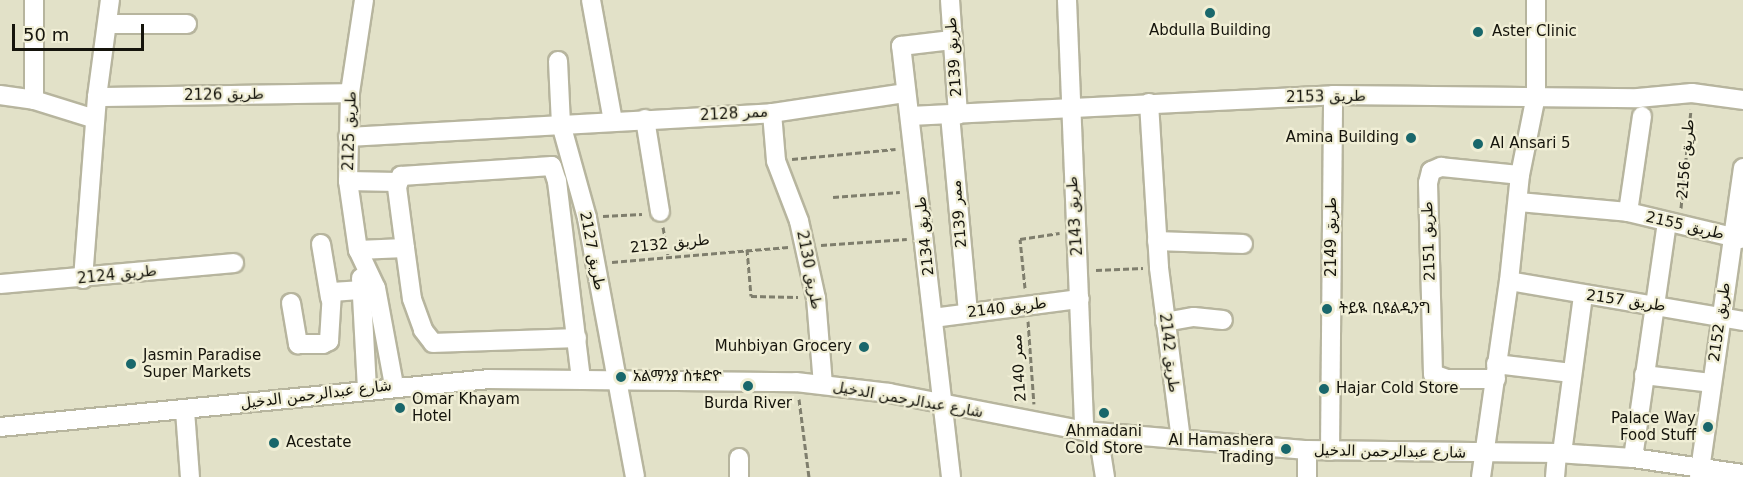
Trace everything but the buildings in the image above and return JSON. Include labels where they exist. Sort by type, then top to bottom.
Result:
[{"type":"street","points":[[34,0],[34,100]]},
{"type":"street","points":[[83,279],[97,97],[110,24],[110,0]]},
{"type":"street","name":"طريق 2125","points":[[364,0],[350,93],[348,181],[361,256],[359,290],[367,388]]},
{"type":"street","points":[[591,0],[613,121]]},
{"type":"street","name":"طريق 2139","points":[[950,0],[954,115]]},
{"type":"street","name":"طريق 2143","points":[[1067,0],[1069,110],[1080,299],[1091,432],[1105,477]]},
{"type":"street","points":[[1481,477],[1509,281],[1520,175],[1536,96],[1536,0]]},
{"type":"street","points":[[110,24],[187,24]]},
{"type":"street","name":"طريق 2134","points":[[951,477],[945,404],[901,46],[952,40]]},
{"type":"street","name":"طريق 2127","points":[[558,61],[561,124],[587,218],[635,477]]},
{"type":"street","name":"طريق 2126","points":[[97,97],[350,93]]},
{"type":"street","name":"ممر 2128","points":[[561,124],[772,112],[906,93]]},
{"type":"street","name":"طريق 2153","points":[[910,116],[1333,96],[1638,98],[1692,93],[1742,102]]},
{"type":"street","points":[[0,95],[34,100],[95,119]]},
{"type":"street","name":"طريق 2149","points":[[1330,451],[1333,96]]},
{"type":"street","name":"طريق 2142","points":[[1149,104],[1159,268],[1181,439]]},
{"type":"street","name":"طريق 2130","points":[[772,112],[776,161],[806,246],[816,297],[823,385]]},
{"type":"street","name":"ممر 2139","points":[[954,115],[968,312]]},
{"type":"street","name":"طريق 2155","points":[[1628,212],[1642,116]]},
{"type":"street","points":[[645,119],[660,212]]},
{"type":"street","points":[[348,137],[561,124]]},
{"type":"street","points":[[577,338],[433,343],[412,299],[397,182],[401,176],[552,166],[557,181],[577,338],[581,380]]},
{"type":"street","name":"طريق 2151","points":[[1496,372],[1446,379],[1433,374],[1428,183],[1431,171],[1442,167],[1520,175]]},
{"type":"street","name":"طريق 2152","points":[[1700,472],[1720,317],[1737,238],[1743,168]]},
{"type":"street","points":[[348,181],[397,182]]},
{"type":"street","name":"طريق 2155","points":[[1519,202],[1628,212],[1737,238]]},
{"type":"street","points":[[1635,477],[1644,375],[1673,223]]},
{"type":"street","points":[[1157,241],[1243,244]]},
{"type":"street","points":[[291,303],[298,344],[323,344],[329,341],[330,298],[321,244]]},
{"type":"street","points":[[361,256],[405,248]]},
{"type":"street","name":"طريق 2125","points":[[361,256],[376,288],[394,385]]},
{"type":"street","name":"طريق 2124","points":[[0,284],[83,279],[234,262]]},
{"type":"street","name":"طريق 2157","points":[[1509,281],[1583,295],[1656,304],[1743,321]]},
{"type":"street","points":[[330,298],[335,290],[359,290]]},
{"type":"street","points":[[1555,477],[1583,295]]},
{"type":"street","name":"طريق 2140","points":[[933,318],[1027,304],[1080,299]]},
{"type":"street","points":[[1165,322],[1194,318],[1223,320]]},
{"type":"street","points":[[1496,372],[1571,373]]},
{"type":"street","points":[[1644,375],[1711,383]]},
{"type":"street","name":"شارع عبدالرحمن الدخيل","points":[[0,426],[185,411],[394,385],[488,379],[796,382],[945,404],[1035,424],[1091,432],[1307,450],[1483,454],[1559,453],[1635,458],[1700,472],[1743,474]]},
{"type":"street","points":[[185,411],[190,477]]},
{"type":"street","points":[[1302,476],[1307,450]]},
{"type":"street","points":[[739,458],[739,477]]},
{"type":"path","name":"طريق 2156","points":[[1673,223],[1692,93]]},
{"type":"path","points":[[776,161],[915,148]]},
{"type":"path","points":[[832,197],[920,190]]},
{"type":"path","points":[[587,218],[660,212],[668,255]]},
{"type":"path","name":"ممر 2140","points":[[1035,424],[1020,239],[1075,230]]},
{"type":"path","name":"طريق 2132","points":[[595,264],[668,255],[925,238]]},
{"type":"path","points":[[747,249],[751,296],[816,297]]},
{"type":"path","points":[[1079,271],[1159,268]]},
{"type":"path","points":[[796,382],[809,477]]},
{"type":"place","name":"Abdulla Building","points":[[1210,13]]},
{"type":"place","name":"Aster Clinic","points":[[1478,32]]},
{"type":"place","name":"Amina Building","points":[[1411,138]]},
{"type":"place","name":"Al Ansari 5","points":[[1478,144]]},
{"type":"place","name":"ትይዪ ቢዩልዲንግ","points":[[1327,309]]},
{"type":"place","name":"Muhbiyan Grocery","points":[[864,347]]},
{"type":"place","name":"Jasmin Paradise Super Markets","points":[[131,364]]},
{"type":"place","name":"አልማንያ ስቱድዮ","points":[[621,377]]},
{"type":"place","name":"Burda River","points":[[748,386]]},
{"type":"place","name":"Hajar Cold Store","points":[[1324,389]]},
{"type":"place","name":"Omar Khayam Hotel","points":[[400,408]]},
{"type":"place","name":"Ahmadani Cold Store","points":[[1104,413]]},
{"type":"place","name":"Palace Way Food Stuff","points":[[1708,427]]},
{"type":"place","name":"Acestate","points":[[274,443]]},
{"type":"place","name":"Al Hamashera Trading","points":[[1286,449]]}]
